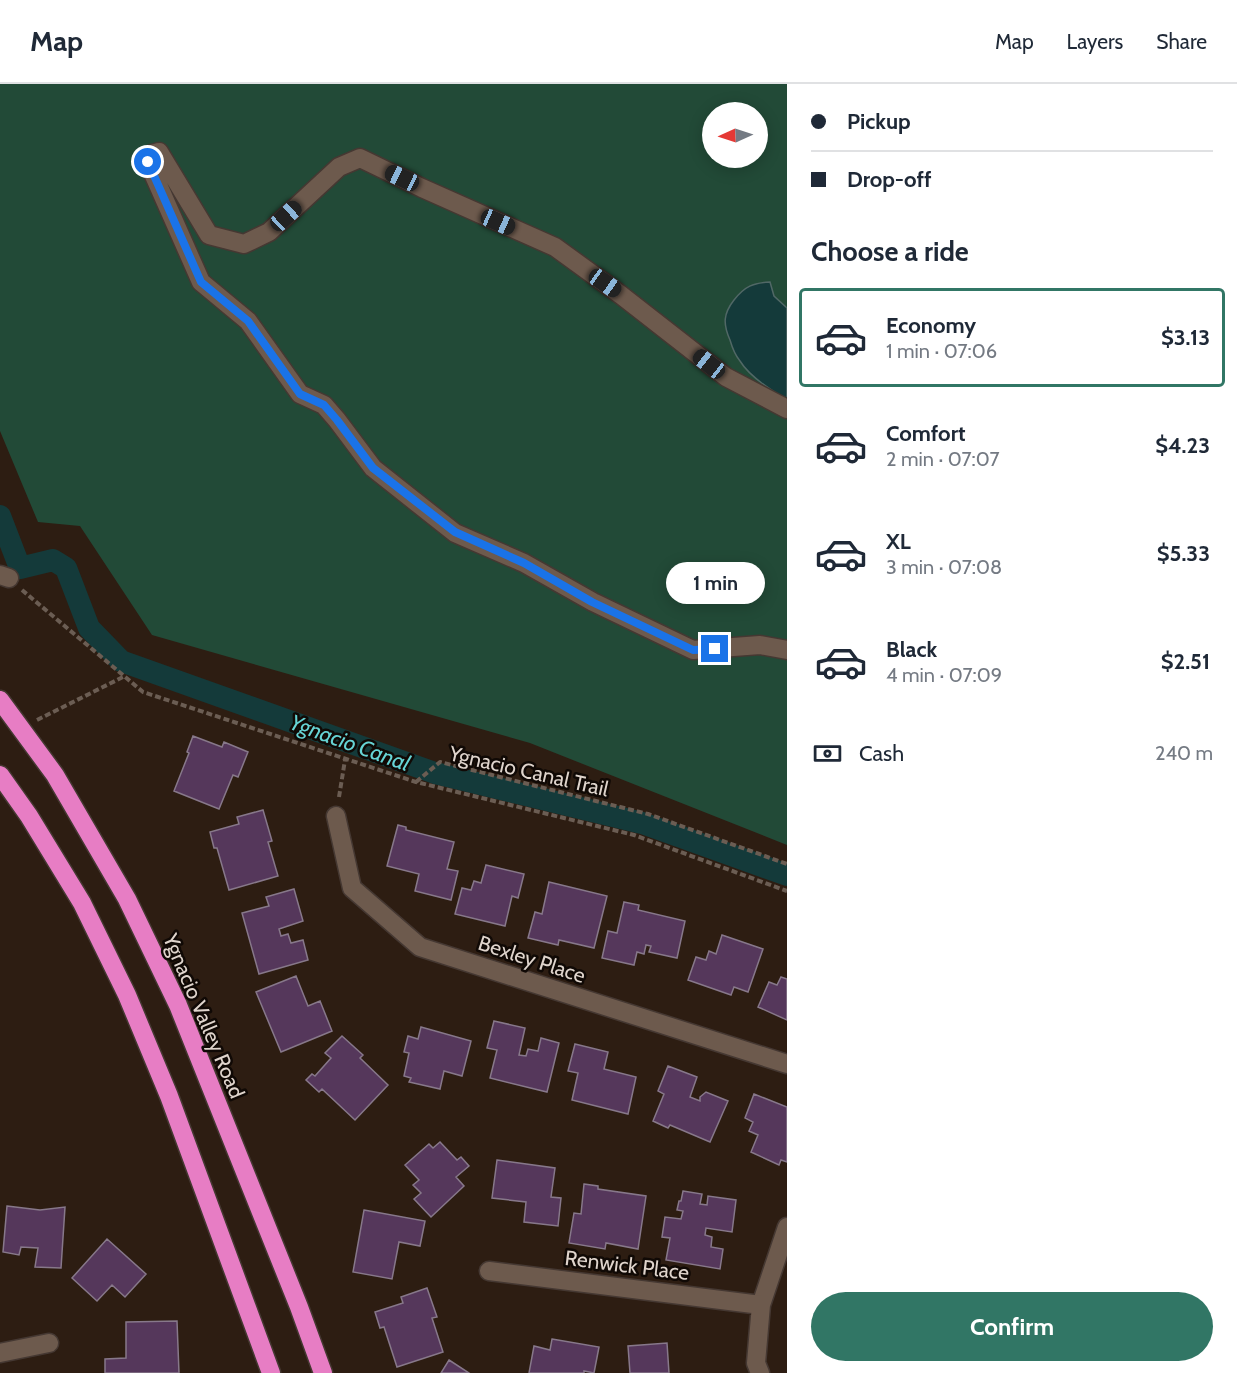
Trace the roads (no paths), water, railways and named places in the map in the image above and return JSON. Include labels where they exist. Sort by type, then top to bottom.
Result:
[{"type":"highway","name":"Ygnacio Valley Road","points":[[0,700],[55,776],[127,899],[178,1005],[300,1307],[323,1373]]},
{"type":"highway","points":[[0,775],[29,816],[82,903],[127,994],[169,1096],[272,1373]]},
{"type":"street","points":[[787,409],[726,377],[555,247],[360,158],[339,167],[268,232],[244,244],[209,235],[159,152],[152,154],[148,162],[201,282],[248,321],[300,394],[324,405],[373,468],[455,532],[524,563],[592,602],[693,650],[760,645],[787,650]]},
{"type":"street","name":"Bexley Place","points":[[336,816],[352,888],[420,947],[787,1064]]},
{"type":"street","points":[[760,1373],[756,1363],[761,1305],[787,1227]]},
{"type":"street","name":"Renwick Place","points":[[489,1271],[761,1305]]},
{"type":"street","points":[[0,1353],[50,1343]]},
{"type":"water","points":[[770,282],[774,296],[787,308],[787,400],[761,383],[744,367],[734,351],[725,324],[728,310],[742,291],[754,284]]},
{"type":"waterway","name":"Ygnacio Canal","points":[[0,516],[20,568],[53,560],[66,568],[89,628],[121,661],[435,773],[642,823],[787,875]]}]
